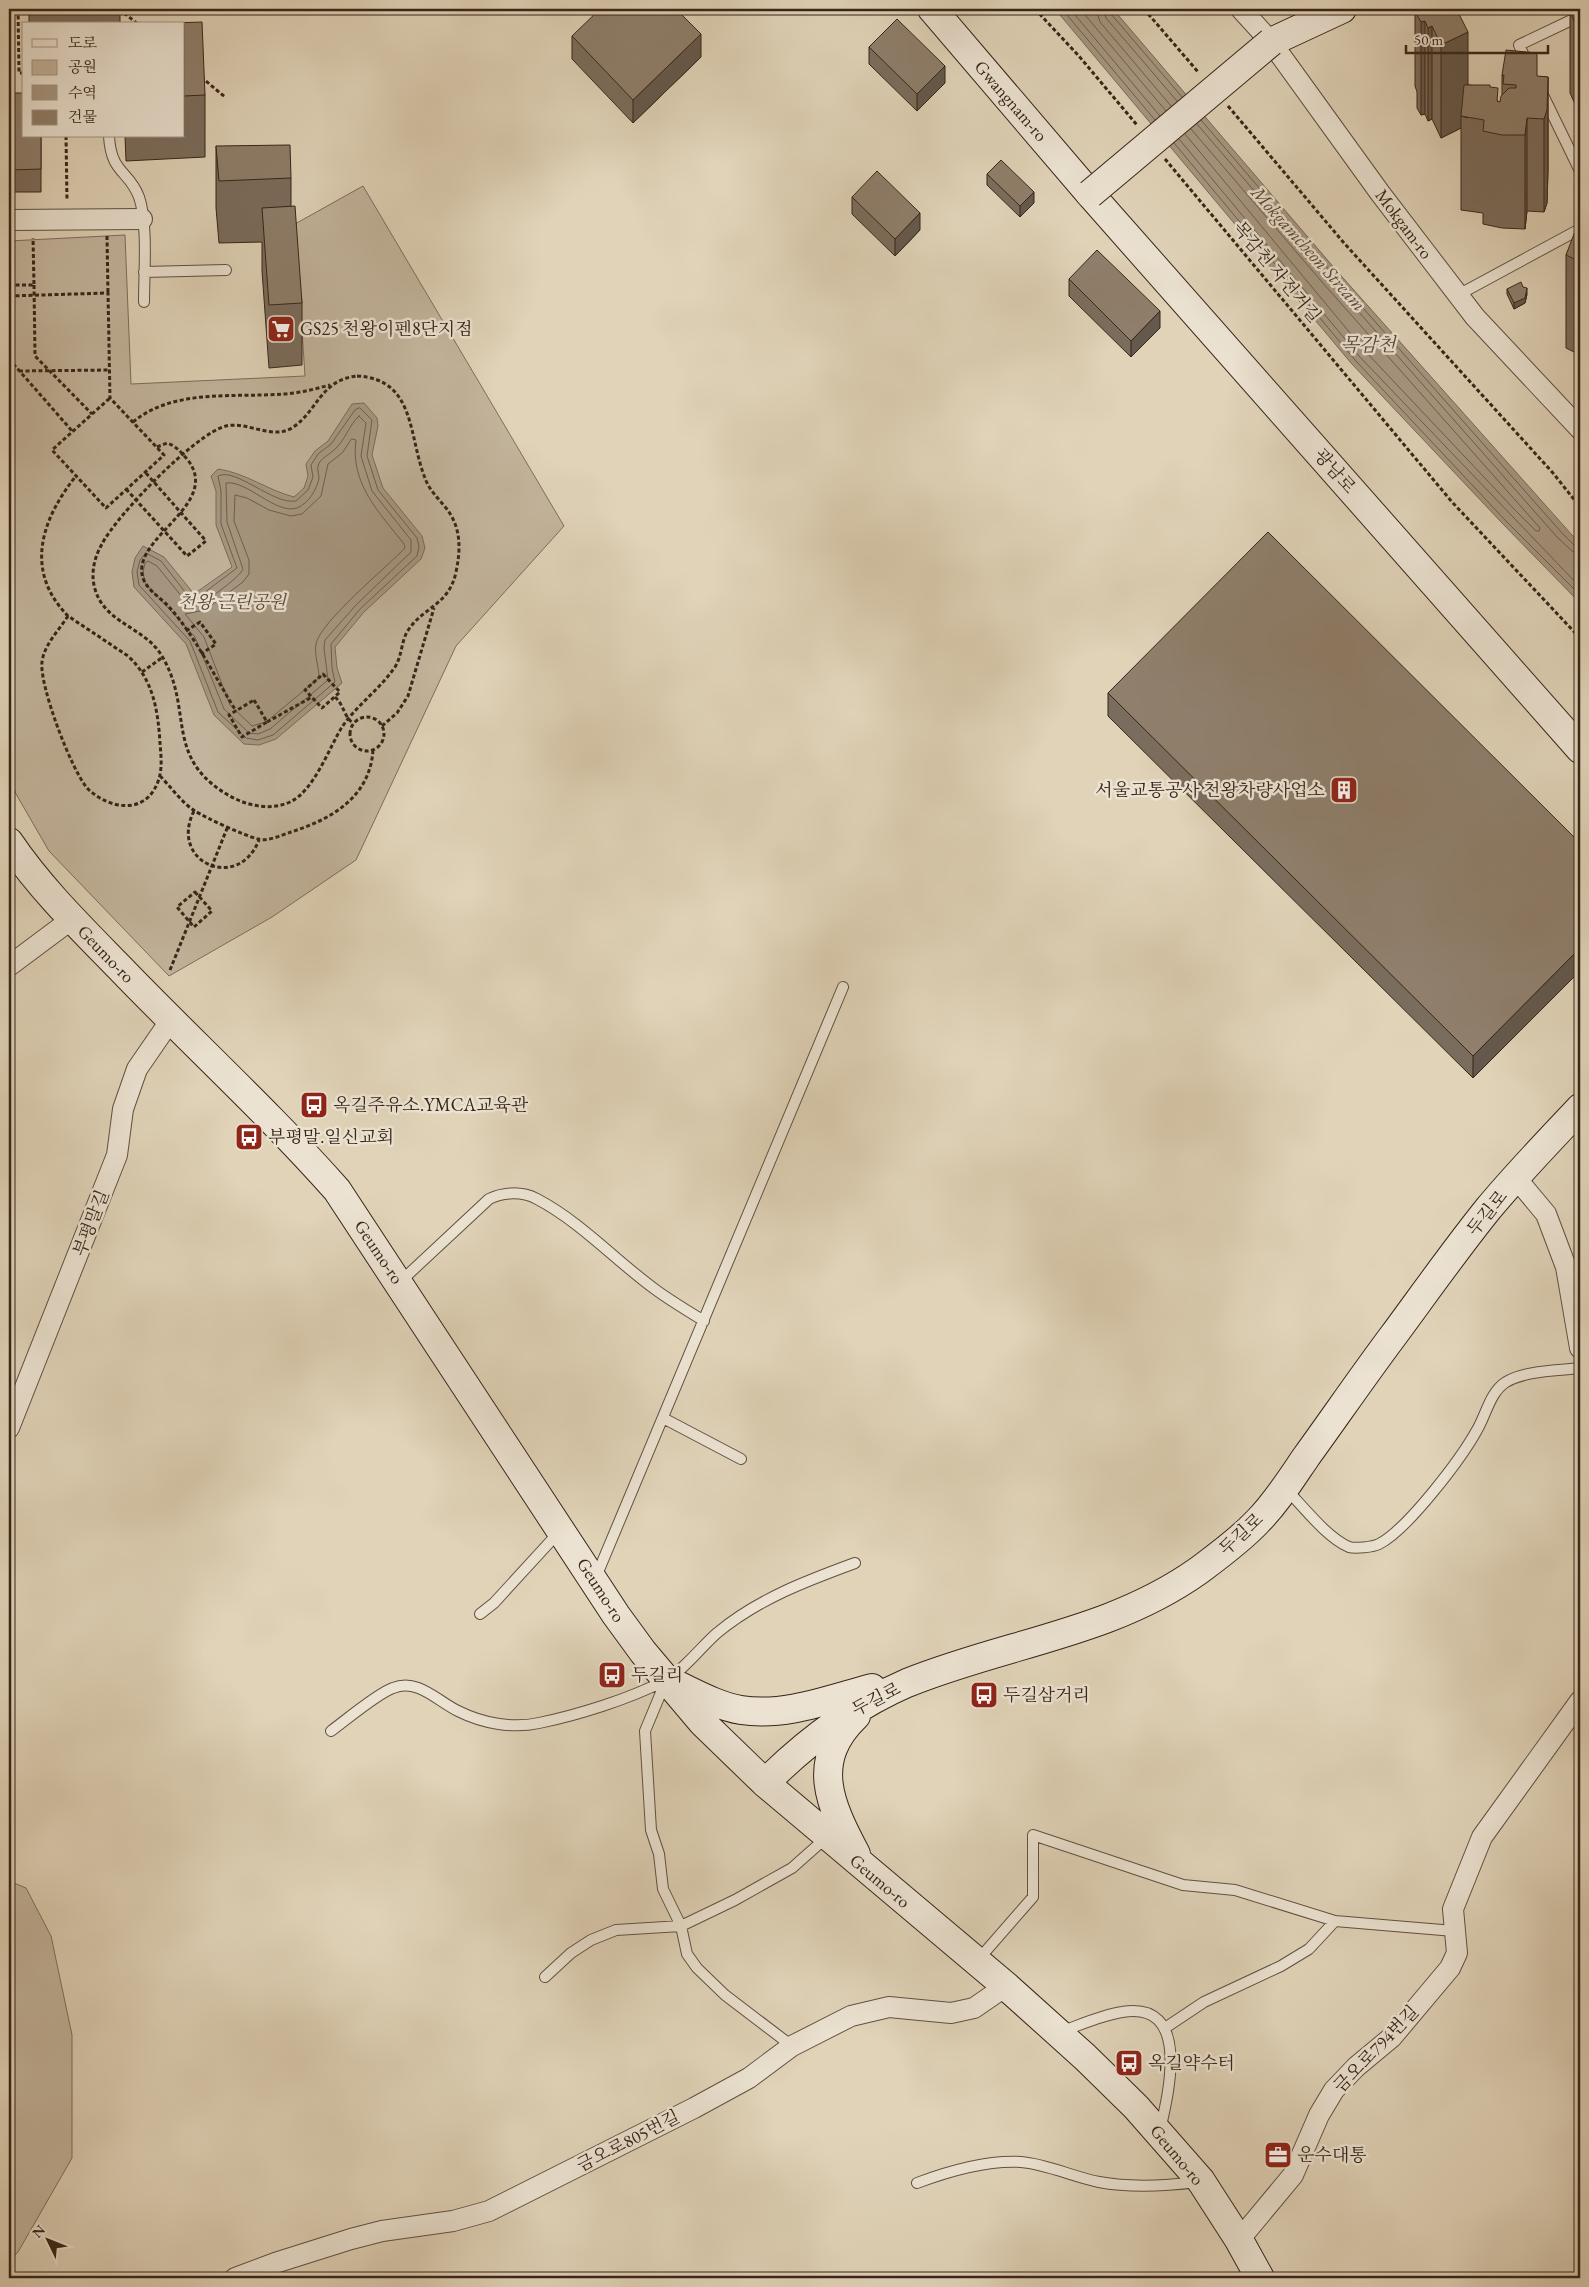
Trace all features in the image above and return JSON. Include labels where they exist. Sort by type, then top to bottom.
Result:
[{"type":"street","name":"Gwangnam-ro","points":[[932,9],[1090,194]]},
{"type":"street","name":"Mokgam-ro","points":[[1241,9],[1271,42],[1380,193],[1475,317],[1580,430]]},
{"type":"street","points":[[1090,194],[1271,42],[1342,9]]},
{"type":"street","name":"광남로","points":[[1090,194],[1580,748]]},
{"type":"street","points":[[9,220],[142,219]]},
{"type":"street","points":[[1547,712],[1580,736]]},
{"type":"street","name":"Geumo-ro","points":[[9,842],[25,866],[72,919],[278,1127],[336,1190],[400,1283],[616,1614],[666,1680],[703,1723],[765,1783],[1006,1986],[1123,2094],[1201,2182],[1239,2240],[1260,2278]]},
{"type":"street","points":[[9,966],[72,919]]},
{"type":"street","name":"부평말길","points":[[9,1428],[117,1155],[123,1109],[137,1069],[170,1020]]},
{"type":"street","name":"두길로","points":[[765,1783],[820,1733],[845,1715],[875,1698],[949,1668],[1085,1628],[1160,1595],[1230,1547],[1258,1521],[1285,1487],[1393,1336],[1487,1210],[1580,1108]]},
{"type":"street","points":[[1516,1178],[1546,1214],[1566,1267],[1580,1348]]},
{"type":"street","points":[[666,1680],[714,1702],[739,1710],[758,1712],[784,1710],[949,1668]]},
{"type":"street","points":[[863,1866],[837,1818],[827,1777],[829,1758],[837,1740],[849,1723],[875,1698]]},
{"type":"street","name":"금오로794번길","points":[[1239,2240],[1293,2175],[1319,2115],[1334,2090],[1356,2067],[1392,2037],[1450,1968],[1457,1953],[1453,1909],[1482,1837],[1580,1701]]},
{"type":"street","name":"금오로805번길","points":[[235,2278],[351,2239],[382,2231],[454,2221],[490,2211],[749,2078],[792,2046],[851,2016],[889,2007],[951,2013],[974,2008],[1006,1986]]},
{"type":"lane","points":[[1531,70],[1519,44],[1580,16]]},
{"type":"lane","points":[[1539,87],[1580,171]]},
{"type":"lane","points":[[109,138],[114,164],[138,195],[142,219],[144,302]]},
{"type":"lane","points":[[1458,295],[1580,228]]},
{"type":"lane","points":[[144,272],[226,270]]},
{"type":"lane","points":[[595,1580],[843,987]]},
{"type":"lane","points":[[400,1283],[489,1199],[501,1193],[516,1194],[536,1198],[579,1227],[656,1290],[704,1321]]},
{"type":"lane","points":[[1285,1487],[1331,1535],[1350,1547],[1378,1545],[1400,1528],[1456,1464],[1478,1429],[1491,1399],[1505,1383],[1524,1376],[1580,1368]]},
{"type":"lane","points":[[663,1418],[741,1459]]},
{"type":"lane","points":[[480,1614],[494,1603],[561,1529]]},
{"type":"lane","points":[[331,1731],[392,1688],[405,1685],[420,1687],[457,1711],[478,1719],[508,1726],[538,1724],[625,1698],[666,1680],[718,1632],[741,1616],[798,1585],[855,1563]]},
{"type":"lane","points":[[666,1680],[645,1731],[651,1830],[659,1854],[663,1889],[680,1926],[688,1954],[697,1968],[725,1995],[792,2046]]},
{"type":"lane","points":[[545,1977],[584,1944],[616,1930],[680,1926],[735,1900],[792,1868],[828,1836]]},
{"type":"lane","points":[[976,1961],[1033,1897],[1033,1836],[1183,1885],[1235,1890],[1335,1921],[1454,1932]]},
{"type":"lane","points":[[1165,2028],[1204,2002],[1281,1966],[1309,1949],[1335,1921]]},
{"type":"lane","points":[[1058,2033],[1122,2012],[1140,2011],[1154,2016],[1165,2028],[1170,2050],[1171,2083],[1159,2133]]},
{"type":"lane","points":[[917,2183],[946,2173],[988,2165],[1022,2162],[1100,2182],[1156,2186],[1201,2182]]},
{"type":"path","points":[[18,9],[19,73],[22,73]]},
{"type":"path","points":[[119,9],[135,22]]},
{"type":"path","points":[[1035,9],[1078,55],[1142,131]]},
{"type":"path","points":[[1144,9],[1204,78]]},
{"type":"path","points":[[197,74],[225,97]]},
{"type":"path","points":[[1223,100],[1344,242],[1553,473],[1580,507]]},
{"type":"path","points":[[66,138],[67,219]]},
{"type":"path","name":"목감천 자전거길","points":[[1161,154],[1452,502],[1580,638]]},
{"type":"path","points":[[107,218],[110,398],[164,455],[106,508],[52,450],[110,398]]},
{"type":"path","points":[[33,219],[35,356],[92,414]]},
{"type":"path","points":[[9,285],[34,285]]},
{"type":"path","points":[[9,296],[108,293]]},
{"type":"path","points":[[9,359],[73,432]]},
{"type":"path","points":[[19,371],[110,370]]},
{"type":"path","points":[[346,377],[376,378],[390,386],[406,410],[410,419],[412,441],[426,480],[453,518],[459,535],[456,576],[448,594],[407,631],[394,669],[348,720],[317,774],[295,799],[274,806],[252,805],[230,796],[209,782],[189,757],[185,747],[176,689],[163,657],[149,641],[110,614],[103,606],[94,588],[94,566],[102,543],[118,520],[136,500],[184,455],[210,434],[227,426],[243,426],[274,432],[290,429],[330,386],[346,377]]},
{"type":"path","points":[[133,422],[149,409],[182,399],[284,394],[330,386]]},
{"type":"path","points":[[157,447],[167,443],[174,445],[184,455],[193,469],[195,478],[192,495],[182,512],[164,531],[145,557],[142,575],[144,583],[170,607],[236,711]]},
{"type":"path","points":[[126,489],[187,556],[206,541],[145,472]]},
{"type":"path","points":[[68,616],[46,650],[42,671],[46,693],[76,772],[82,782],[98,797],[116,806],[126,807],[141,803],[152,793],[160,776],[159,721],[152,692],[142,672],[119,649],[68,616],[54,600],[43,569],[41,546],[52,514],[76,476]]},
{"type":"path","points":[[382,726],[397,713],[408,696],[434,608]]},
{"type":"path","points":[[186,631],[200,622],[216,644],[201,654]]},
{"type":"path","points":[[142,672],[163,657]]},
{"type":"path","points":[[322,674],[340,692],[335,697],[322,708],[306,690],[322,674]]},
{"type":"path","points":[[267,722],[254,700],[229,715],[242,737],[312,697]]},
{"type":"path","points":[[335,697],[344,707],[348,720],[353,724]]},
{"type":"path","points":[[368,716],[379,721],[382,726],[384,737],[382,743],[373,750],[362,750],[353,744],[350,734],[353,724],[358,720],[368,716]]},
{"type":"path","points":[[160,776],[194,811],[259,840],[315,824],[340,811],[364,784],[369,772],[373,750]]},
{"type":"path","points":[[194,811],[190,820],[188,840],[198,858],[212,866],[225,868],[246,860],[255,851],[259,840]]},
{"type":"path","points":[[170,970],[228,826]]},
{"type":"path","points":[[195,892],[200,897],[212,911],[194,927],[177,907],[195,892]]},
{"type":"green space","name":"천왕 근린공원","points":[[363,186],[564,526],[456,646],[356,860],[272,917],[169,976],[49,851],[16,794],[9,772],[9,241],[125,235],[131,384],[305,376],[295,224]]},
{"type":"green space","points":[[9,1881],[26,1888],[51,1936],[72,2035],[72,2158],[18,2252],[9,2261]]},
{"type":"water","name":"목감천","points":[[1055,9],[1113,9],[1336,270],[1580,544],[1580,603],[1351,363]]},
{"type":"water","points":[[364,403],[377,418],[378,426],[372,455],[383,488],[422,536],[425,548],[421,559],[364,612],[335,647],[337,668],[342,683],[276,739],[259,745],[244,744],[214,715],[186,644],[134,587],[132,572],[135,558],[143,546],[164,557],[194,594],[232,567],[216,525],[216,491],[211,476],[218,469],[228,471],[294,497],[304,488],[308,476],[306,464],[315,451],[328,441],[352,404]]},
{"type":"building","points":[[600,9],[676,9],[701,34],[633,100],[572,36]]},
{"type":"building","points":[[1424,9],[1453,9],[1453,11],[1458,12],[1468,32],[1441,45],[1432,26],[1428,28],[1425,21],[1421,22],[1417,15],[1425,11]]},
{"type":"building","points":[[1580,9],[1580,34],[1570,12]]},
{"type":"building","points":[[897,19],[945,66],[917,94],[869,47]]},
{"type":"building","points":[[202,22],[205,95],[185,96],[185,23]]},
{"type":"building","points":[[1506,50],[1537,53],[1537,76],[1548,77],[1547,110],[1544,119],[1527,118],[1525,135],[1502,135],[1483,131],[1484,120],[1461,116],[1464,85],[1490,85],[1490,87],[1498,88],[1497,101],[1500,102],[1501,96],[1509,88],[1516,88],[1516,85],[1503,84],[1504,75],[1502,75]]},
{"type":"building","points":[[9,93],[22,93],[22,138],[41,138],[41,169],[9,170]]},
{"type":"building","points":[[290,145],[291,178],[219,181],[216,146]]},
{"type":"building","points":[[1001,160],[1034,192],[1020,206],[987,174]]},
{"type":"building","points":[[877,171],[920,213],[895,239],[852,197]]},
{"type":"building","points":[[295,206],[302,303],[269,305],[262,208]]},
{"type":"building","points":[[1577,226],[1580,227],[1580,262],[1566,255]]},
{"type":"building","points":[[1097,250],[1160,311],[1131,341],[1069,279]]},
{"type":"building","points":[[1521,282],[1523,287],[1527,288],[1525,298],[1514,303],[1507,289]]},
{"type":"building","name":"서울교통공사 천왕차량사업소","points":[[1268,532],[1580,843],[1580,948],[1473,1056],[1108,693]]},
{"type":"place","name":"GS25 천왕이펜8단지점","points":[[281,329]]},
{"type":"place","name":"서울교통공사 천왕차량사업소","points":[[1344,790]]},
{"type":"place","name":"옥길주유소.YMCA교육관","points":[[314,1105]]},
{"type":"place","name":"부평말.일신교회","points":[[249,1137]]},
{"type":"place","name":"두길리","points":[[612,1675]]},
{"type":"place","name":"두길삼거리","points":[[984,1695]]},
{"type":"place","name":"옥길약수터","points":[[1129,2063]]},
{"type":"place","name":"운수대통","points":[[1278,2155]]},
{"type":"water label","name":"Mokgamcheon Stream","points":[[1309,248]]}]
